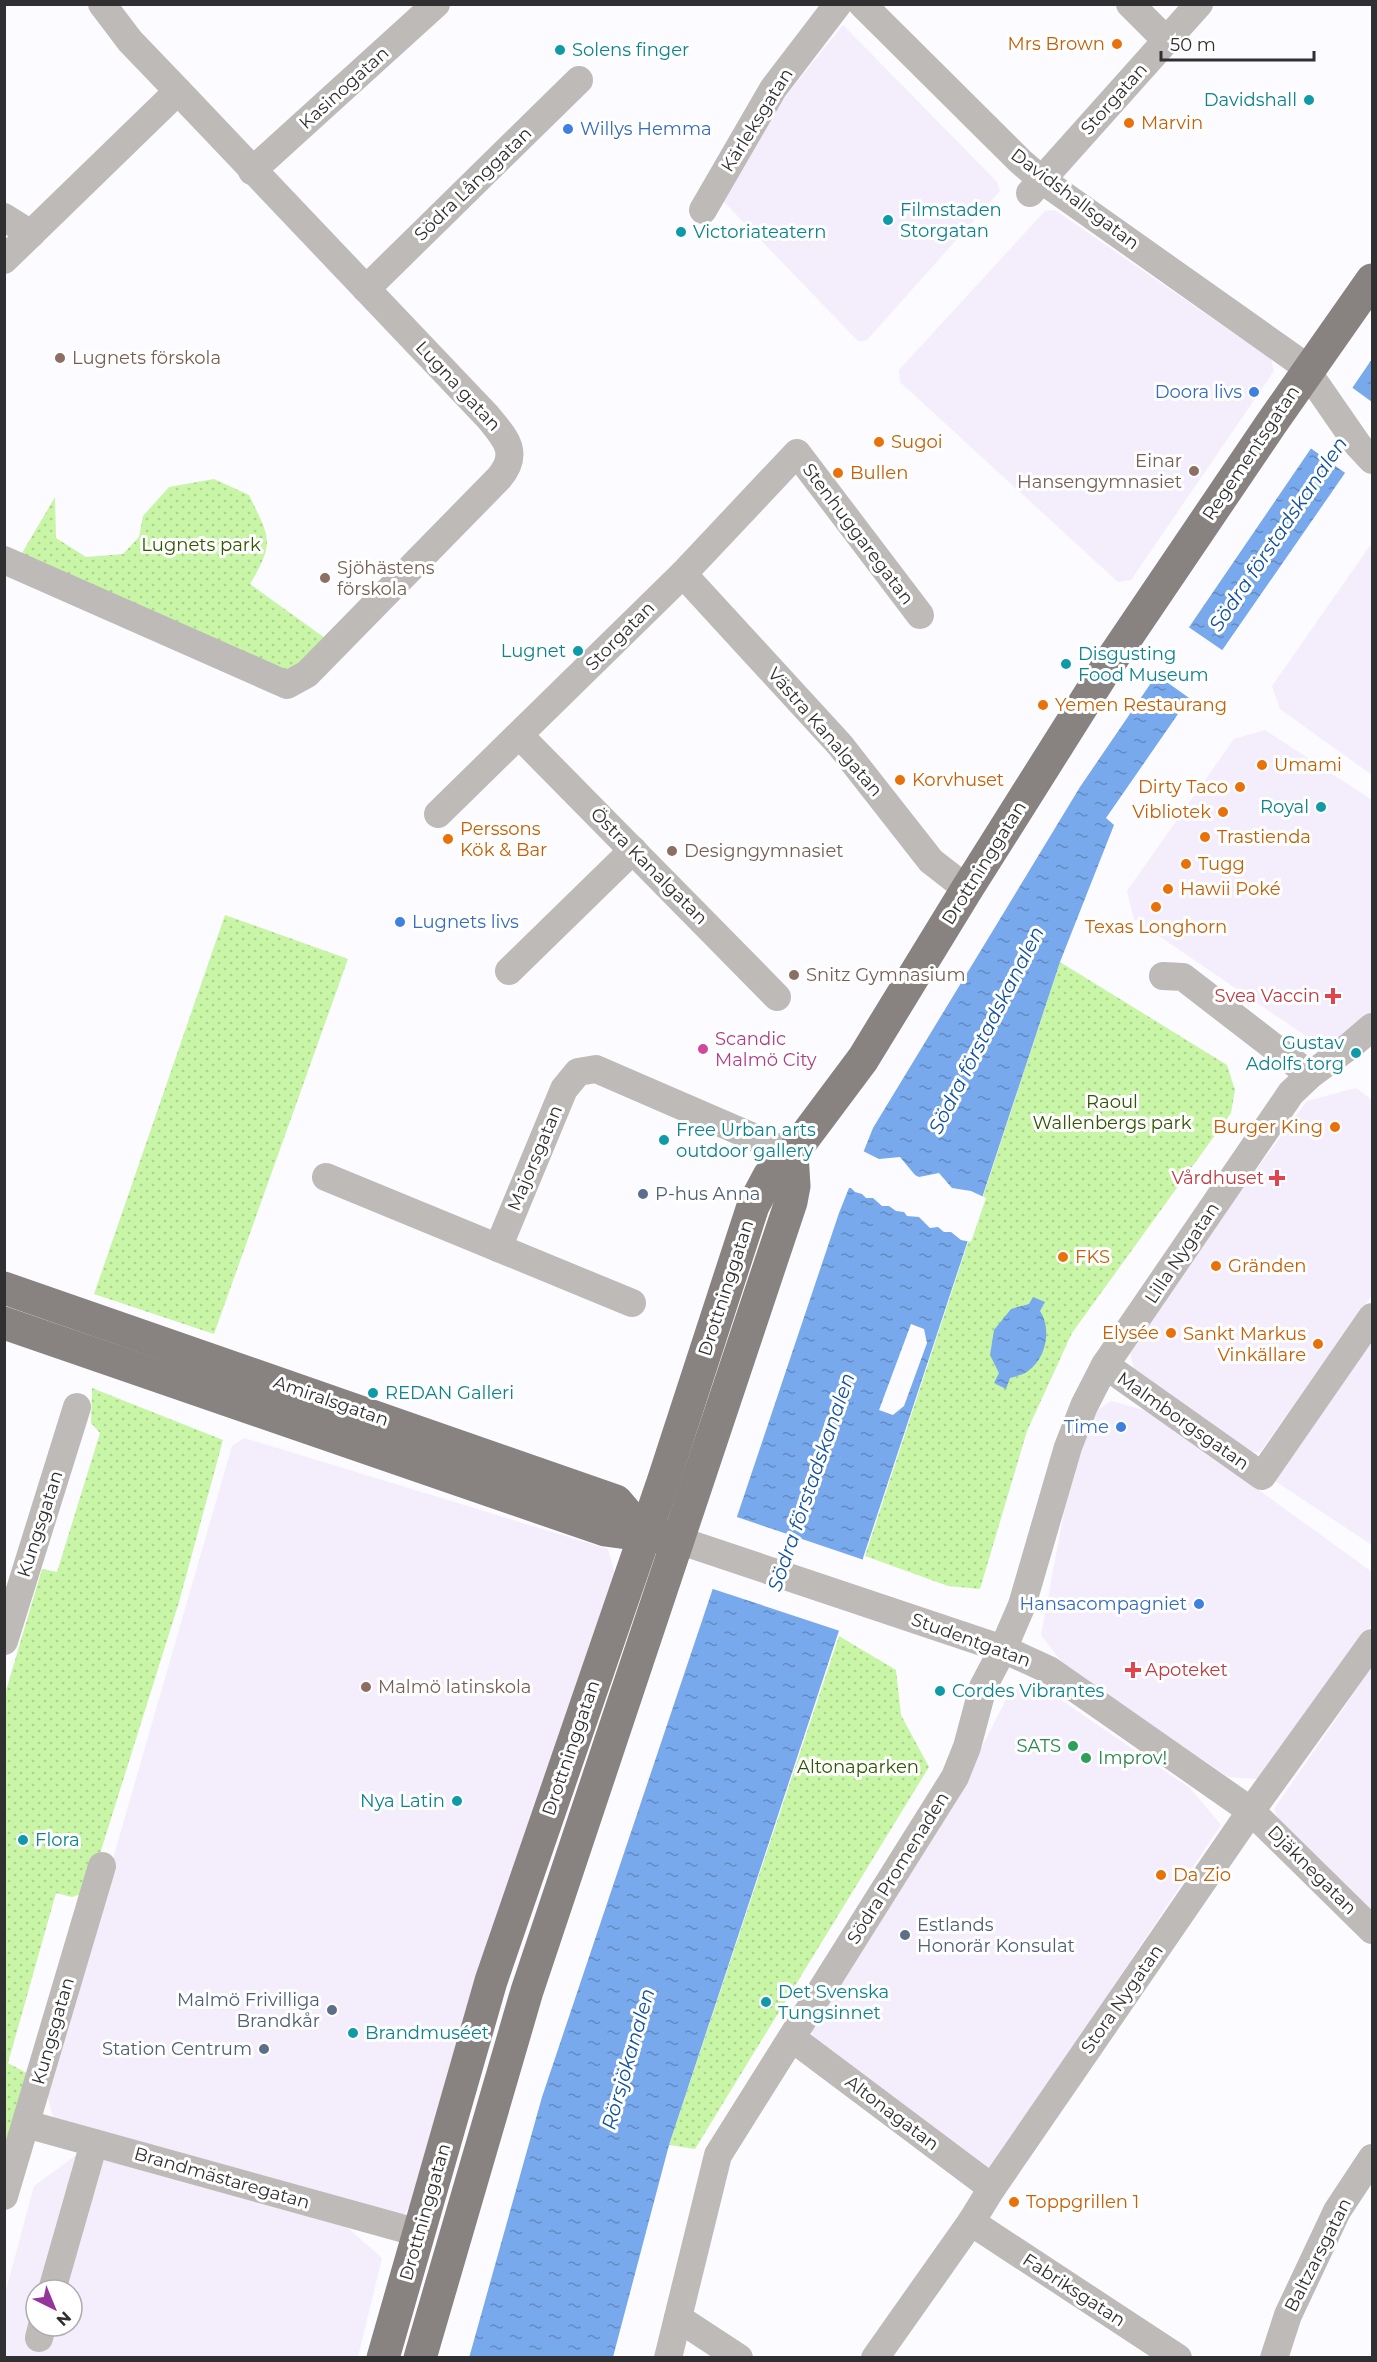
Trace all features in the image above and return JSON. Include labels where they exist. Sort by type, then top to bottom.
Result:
[{"type":"main road","name":"Regementsgatan","points":[[1132,629],[1372,280]]},
{"type":"main road","name":"Drottninggatan","points":[[383,2358],[491,1981],[663,1482],[753,1206],[769,1176],[792,1154],[863,1059],[967,889],[1132,629]]},
{"type":"main road","name":"Drottninggatan","points":[[420,2358],[527,1991],[790,1202],[794,1186],[792,1154]]},
{"type":"main road","name":"Amiralsgatan","points":[[4,1288],[616,1501],[644,1534]]},
{"type":"main road","name":"Amiralsgatan","points":[[4,1323],[605,1530],[678,1540]]},
{"type":"street","name":"Lugna gatan","points":[[4,560],[287,685],[307,674],[499,478],[509,463],[509,447],[502,434],[130,41],[102,4]]},
{"type":"street","name":"Kasinogatan","points":[[252,171],[436,4]]},
{"type":"street","name":"Kärleksgatan","points":[[703,210],[773,89],[838,4]]},
{"type":"street","name":"Davidshallsgatan","points":[[862,4],[1011,153],[1036,187],[1284,351],[1308,370],[1358,445],[1372,459]]},
{"type":"street","points":[[1130,4],[1166,40]]},
{"type":"street","name":"Storgatan","points":[[1036,187],[1199,4]]},
{"type":"street","name":"Södra Långgatan","points":[[366,289],[579,80]]},
{"type":"street","points":[[6,255],[31,234],[178,91]]},
{"type":"street","points":[[4,217],[31,234]]},
{"type":"street","name":"Storgatan","points":[[438,814],[683,574],[797,453]]},
{"type":"street","name":"Stenhuggaregatan","points":[[797,453],[920,615]]},
{"type":"street","name":"Västra Kanalgatan","points":[[683,574],[840,745],[931,861],[967,889]]},
{"type":"street","name":"Östra Kanalgatan","points":[[520,736],[777,997]]},
{"type":"street","points":[[509,971],[633,850]]},
{"type":"street","points":[[1163,976],[1183,978],[1319,1067],[1372,1027]]},
{"type":"street","name":"Lilla Nygatan","points":[[1105,1365],[1281,1107],[1319,1067]]},
{"type":"street","name":"Majorsgatan","points":[[498,1248],[564,1089],[578,1072],[596,1069],[792,1154]]},
{"type":"street","points":[[326,1178],[633,1303]]},
{"type":"street","name":"Malmborgsgatan","points":[[1105,1365],[1262,1476],[1372,1317]]},
{"type":"street","name":"Södra Promenaden","points":[[668,2358],[718,2155],[955,1777],[967,1748],[983,1687],[1022,1605],[1068,1447],[1084,1406],[1105,1365]]},
{"type":"street","name":"Kungsgatan","points":[[4,1641],[13,1583],[77,1407]]},
{"type":"street","name":"Amiralsgatan","points":[[678,1540],[711,1550]]},
{"type":"street","name":"Studentgatan","points":[[711,1550],[1003,1649],[1050,1670],[1251,1811]]},
{"type":"street","name":"Stora Nygatan","points":[[875,2358],[971,2222],[1251,1811],[1372,1643]]},
{"type":"street","name":"Djäknegatan","points":[[1251,1811],[1372,1930]]},
{"type":"street","name":"Kungsgatan","points":[[4,2196],[102,1866]]},
{"type":"street","name":"Altonagatan","points":[[792,2038],[992,2188]]},
{"type":"street","name":"Brandmästaregatan","points":[[26,2124],[419,2233]]},
{"type":"street","points":[[55,2278],[94,2143]]},
{"type":"street","name":"Baltzarsgatan","points":[[1274,2358],[1288,2315],[1337,2211],[1372,2158]]},
{"type":"street","name":"Fabriksgatan","points":[[971,2222],[1178,2358]]},
{"type":"street","points":[[678,2318],[739,2358]]},
{"type":"shaded area","points":[[843,25],[997,182],[1000,191],[866,341],[858,341],[723,201],[779,104]]},
{"type":"shaded area","points":[[1055,210],[1271,359],[1274,371],[1131,580],[1118,582],[900,382],[899,370],[1045,211]]},
{"type":"shaded area","points":[[1372,543],[1372,775],[1280,709],[1272,686]]},
{"type":"shaded area","points":[[1265,730],[1372,800],[1372,1013],[1328,1051],[1134,919],[1127,891],[1234,739]]},
{"type":"shaded area","points":[[1356,1088],[1372,1100],[1372,1295],[1260,1452],[1243,1451],[1134,1370],[1128,1344],[1307,1101]]},
{"type":"shaded area","points":[[1372,1306],[1372,1545],[1269,1477]]},
{"type":"shaded area","points":[[1111,1401],[1151,1412],[1372,1572],[1372,1624],[1258,1779],[1228,1777],[1064,1665],[1041,1635],[1081,1421]]},
{"type":"shaded area","points":[[244,1438],[608,1549],[617,1582],[424,2186],[400,2220],[55,2125],[46,2091],[232,1446]]},
{"type":"shaded area","points":[[1372,1667],[1372,1919],[1286,1834],[1274,1809]]},
{"type":"shaded area","points":[[1012,1688],[1048,1691],[1190,1788],[1221,1825],[990,2171],[813,2050],[812,2030],[967,1776]]},
{"type":"shaded area","points":[[79,2153],[348,2228],[382,2258],[358,2357],[5,2358],[5,2294],[34,2186]]},
{"type":"green space","name":"Lugnets park","points":[[214,479],[249,495],[265,530],[267,539],[264,558],[250,584],[325,638],[286,676],[18,560],[55,497],[56,538],[86,557],[123,554],[139,537],[143,516],[169,487]]},
{"type":"green space","points":[[225,915],[348,959],[214,1334],[94,1294]]},
{"type":"green space","name":"Raoul Wallenbergs park","points":[[1060,962],[1227,1065],[1235,1090],[1231,1113],[1072,1333],[1027,1431],[980,1589],[948,1586],[865,1556]]},
{"type":"green space","points":[[92,1388],[223,1440],[179,1602],[88,1892],[72,1897],[56,1893],[8,2063],[34,2077],[5,2176],[5,1694],[42,1569],[57,1572],[100,1433],[91,1423]]},
{"type":"green space","name":"Altonaparken","points":[[839,1636],[896,1670],[901,1715],[929,1767],[695,2149],[669,2145]]},
{"type":"water","points":[[1372,359],[1372,434],[1106,818],[1114,825],[1060,962],[669,2145],[613,2357],[469,2358],[542,2097],[839,1213],[873,1128],[1080,787]]},
{"type":"water","points":[[1033,1297],[1045,1302],[1040,1311],[1046,1326],[1043,1351],[1028,1371],[1010,1378],[1006,1389],[994,1383],[999,1373],[990,1355],[994,1330],[1011,1309],[1029,1304]]},
{"type":"pier","points":[[1350,386],[1372,402],[1372,439],[1348,475],[1309,447]]},
{"type":"pier","points":[[1187,626],[1225,652],[1192,700],[1154,673]]},
{"type":"pier","points":[[861,1150],[879,1159],[900,1157],[919,1177],[939,1173],[952,1188],[971,1191],[986,1198],[971,1242],[961,1240],[951,1232],[944,1232],[938,1227],[930,1228],[919,1217],[907,1216],[904,1212],[896,1211],[889,1206],[882,1206],[873,1198],[866,1198],[851,1188],[846,1188]]},
{"type":"pier","points":[[911,1324],[924,1329],[927,1343],[904,1406],[893,1415],[879,1410]]},
{"type":"pier","points":[[734,1516],[867,1561],[843,1632],[710,1588]]},
{"type":"place","name":"Mrs Brown","points":[[1117,44]]},
{"type":"place","name":"Solens finger","points":[[560,50]]},
{"type":"place","name":"Davidshall","points":[[1309,100]]},
{"type":"place","name":"Marvin","points":[[1129,123]]},
{"type":"place","name":"Willys Hemma","points":[[568,129]]},
{"type":"place","name":"Filmstaden Storgatan","points":[[888,220]]},
{"type":"place","name":"Victoriateatern","points":[[681,232]]},
{"type":"place","name":"Lugnets förskola","points":[[60,358]]},
{"type":"place","name":"Doora livs","points":[[1254,392]]},
{"type":"place","name":"Sugoi","points":[[879,442]]},
{"type":"place","name":"Einar Hansengymnasiet","points":[[1194,471]]},
{"type":"place","name":"Bullen","points":[[838,473]]},
{"type":"place","name":"Sjöhästens förskola","points":[[325,578]]},
{"type":"place","name":"Lugnet","points":[[578,651]]},
{"type":"place","name":"Disgusting Food Museum","points":[[1066,664]]},
{"type":"place","name":"Yemen Restaurang","points":[[1043,705]]},
{"type":"place","name":"Umami","points":[[1262,765]]},
{"type":"place","name":"Korvhuset","points":[[900,780]]},
{"type":"place","name":"Dirty Taco","points":[[1240,787]]},
{"type":"place","name":"Royal","points":[[1321,807]]},
{"type":"place","name":"Vibliotek","points":[[1223,812]]},
{"type":"place","name":"Trastienda","points":[[1205,837]]},
{"type":"place","name":"Perssons Kök & Bar","points":[[448,839]]},
{"type":"place","name":"Designgymnasiet","points":[[672,851]]},
{"type":"place","name":"Tugg","points":[[1186,864]]},
{"type":"place","name":"Hawii Poké","points":[[1168,889]]},
{"type":"place","name":"Texas Longhorn","points":[[1156,907]]},
{"type":"place","name":"Lugnets livs","points":[[400,922]]},
{"type":"place","name":"Snitz Gymnasium","points":[[794,975]]},
{"type":"place","name":"Svea Vaccin","points":[[1333,996]]},
{"type":"place","name":"Scandic Malmö City","points":[[703,1049]]},
{"type":"place","name":"Gustav Adolfs torg","points":[[1356,1053]]},
{"type":"place","name":"Burger King","points":[[1335,1127]]},
{"type":"place","name":"Free Urban arts outdoor gallery","points":[[664,1140]]},
{"type":"place","name":"Vårdhuset","points":[[1277,1178]]},
{"type":"place","name":"P-hus Anna","points":[[643,1194]]},
{"type":"place","name":"FKS","points":[[1063,1257]]},
{"type":"place","name":"Gränden","points":[[1216,1266]]},
{"type":"place","name":"Elysée","points":[[1171,1333]]},
{"type":"place","name":"Sankt Markus Vinkällare","points":[[1318,1344]]},
{"type":"place","name":"REDAN Galleri","points":[[373,1393]]},
{"type":"place","name":"Time","points":[[1121,1427]]},
{"type":"place","name":"Hansacompagniet","points":[[1199,1604]]},
{"type":"place","name":"Apoteket","points":[[1133,1670]]},
{"type":"place","name":"Malmö latinskola","points":[[366,1687]]},
{"type":"place","name":"Cordes Vibrantes","points":[[940,1691]]},
{"type":"place","name":"SATS","points":[[1073,1746]]},
{"type":"place","name":"Improv!","points":[[1086,1758]]},
{"type":"place","name":"Nya Latin","points":[[457,1801]]},
{"type":"place","name":"Flora","points":[[23,1840]]},
{"type":"place","name":"Da Zio","points":[[1161,1875]]},
{"type":"place","name":"Estlands Honorär Konsulat","points":[[905,1935]]},
{"type":"place","name":"Det Svenska Tungsinnet","points":[[766,2002]]},
{"type":"place","name":"Malmö Frivilliga Brandkår","points":[[332,2010]]},
{"type":"place","name":"Brandmuséet","points":[[353,2033]]},
{"type":"place","name":"Station Centrum","points":[[264,2049]]},
{"type":"place","name":"Toppgrillen 1","points":[[1014,2202]]},
{"type":"water label","name":"Södra förstadskanalen","points":[[1278,534]]},
{"type":"water label","name":"Södra förstadskanalen","points":[[986,1030]]},
{"type":"water label","name":"Södra förstadskanalen","points":[[811,1482]]},
{"type":"water label","name":"Rörsjökanalen","points":[[628,2059]]}]
